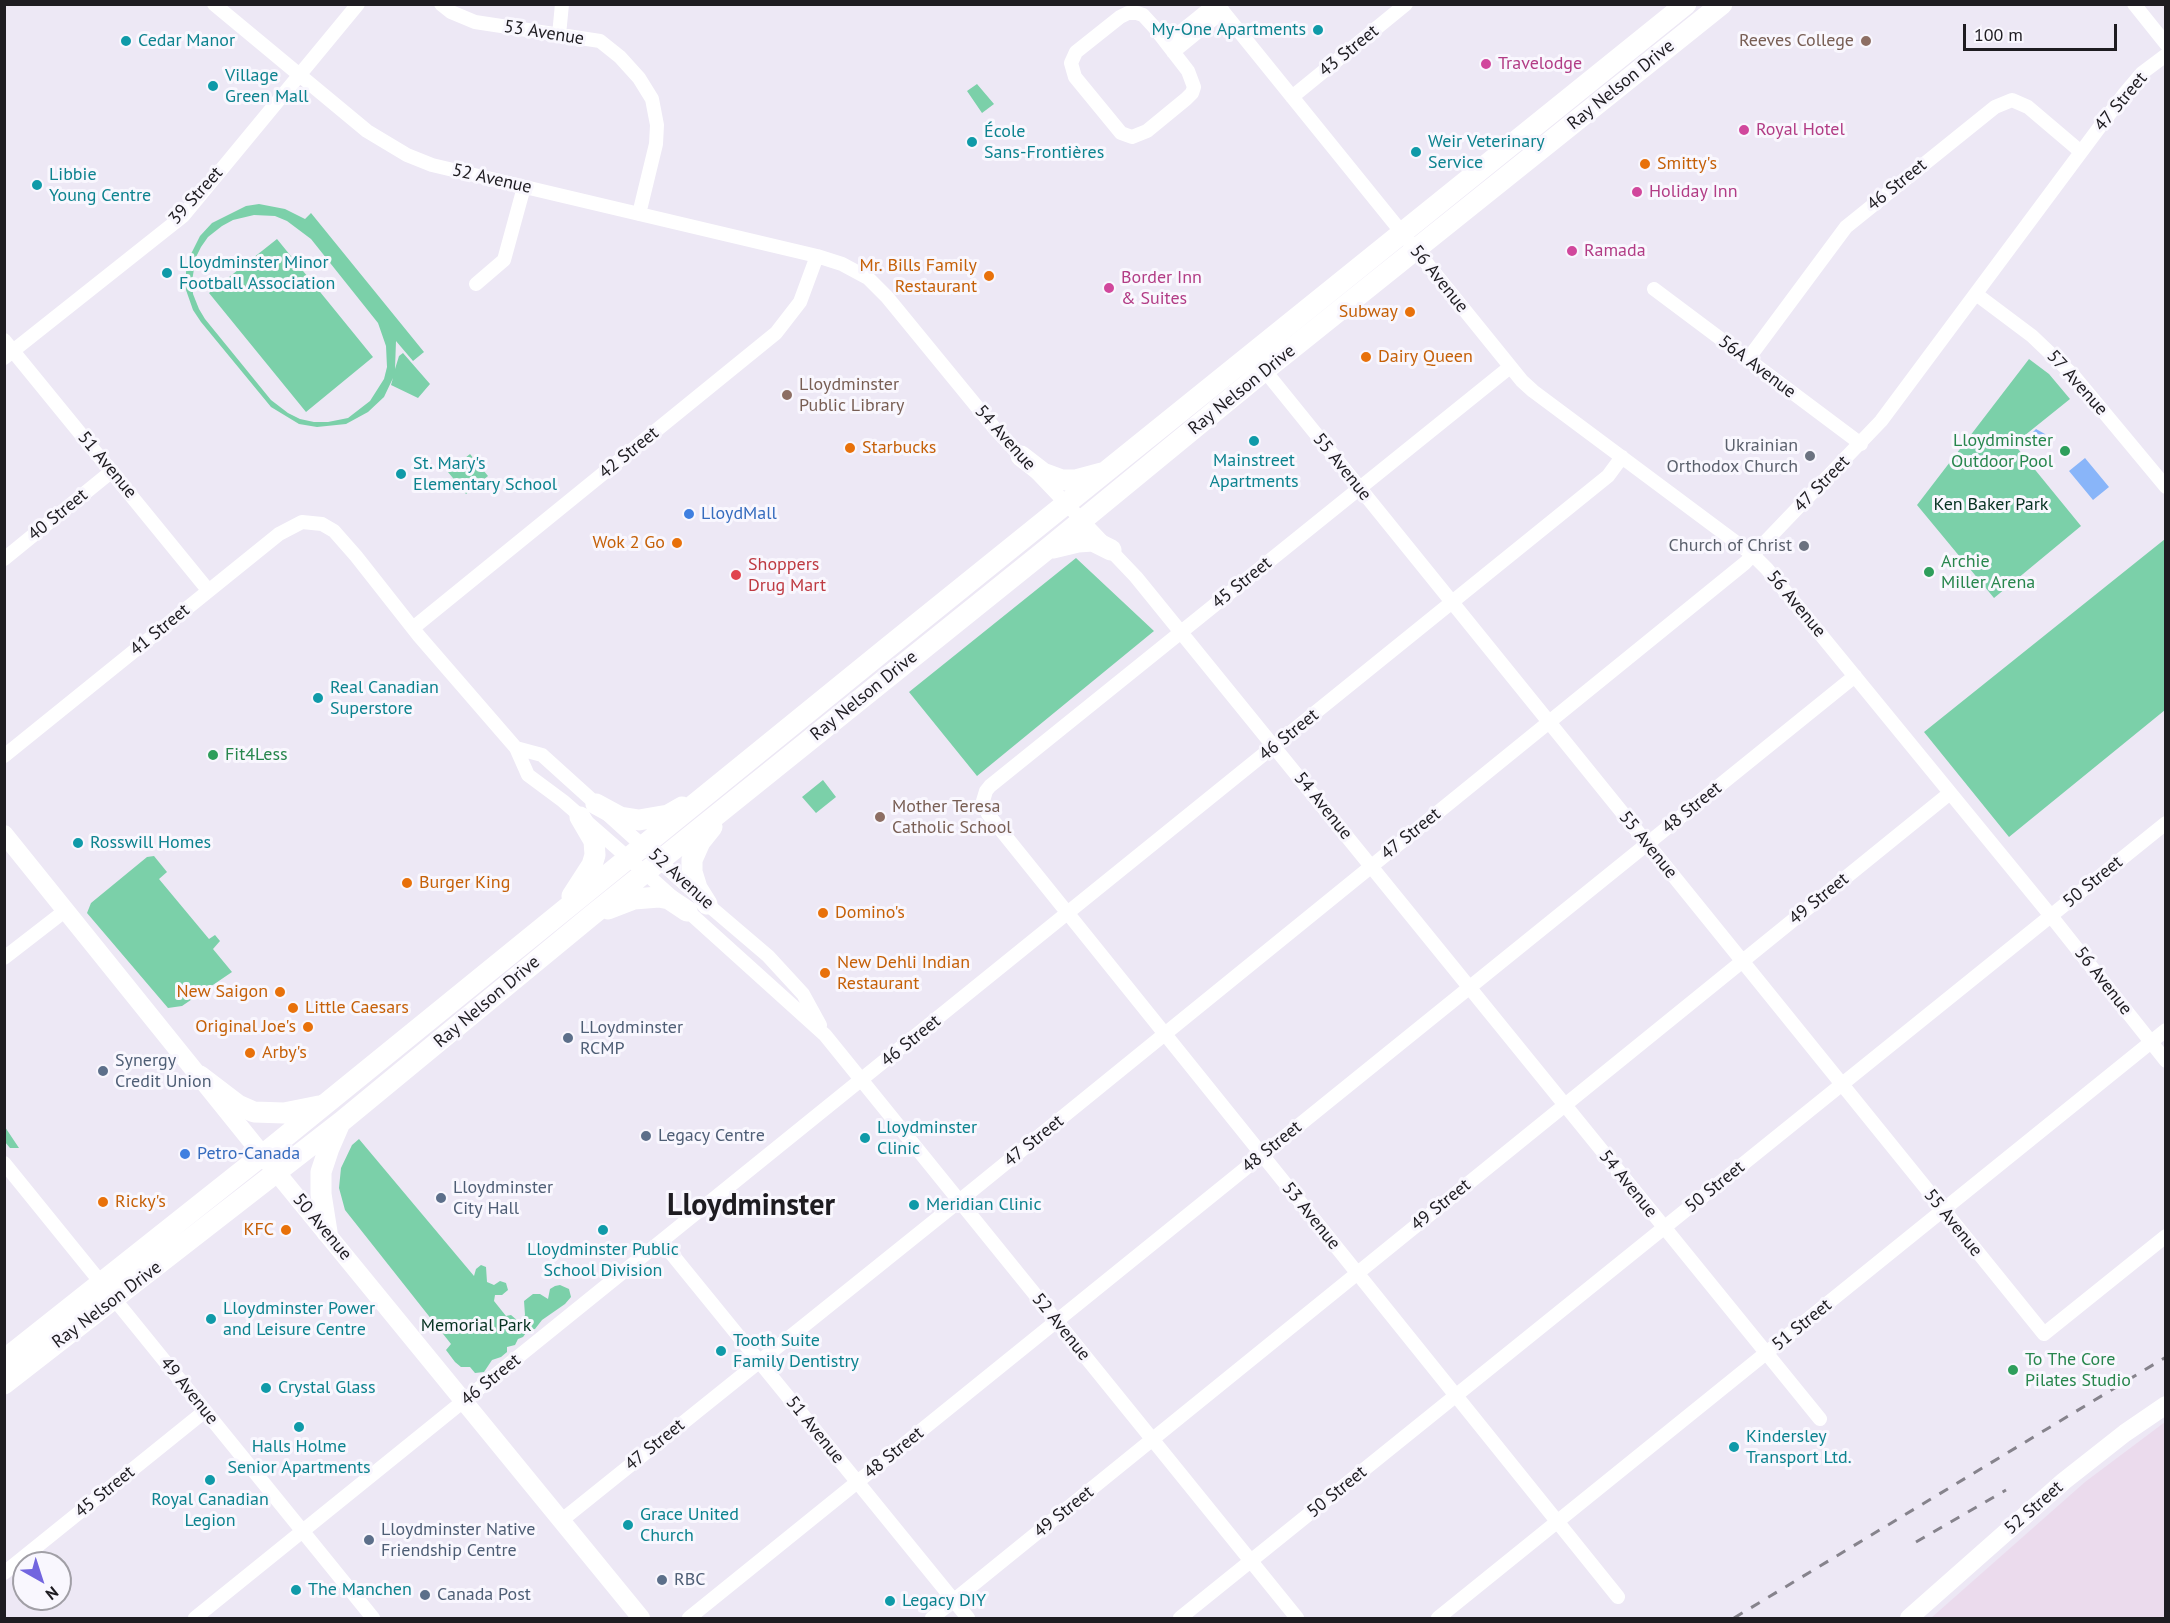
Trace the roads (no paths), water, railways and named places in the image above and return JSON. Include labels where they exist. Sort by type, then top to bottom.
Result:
[{"type":"highway","name":"Ray Nelson Drive","points":[[4,1360],[108,1291],[277,1173],[341,1122],[591,916],[1082,521],[1401,233],[1686,4]]},
{"type":"highway","name":"Ray Nelson Drive","points":[[4,1384],[263,1155],[1108,471],[1415,251],[1722,4]]},
{"type":"highway","points":[[1021,456],[1043,473],[1062,480],[1076,480],[1108,471]]},
{"type":"highway","points":[[1046,550],[1078,542],[1094,541],[1110,550]]},
{"type":"highway","points":[[762,750],[773,732],[774,724]]},
{"type":"highway","points":[[555,917],[580,885],[592,865],[595,855],[594,841],[588,810],[629,820],[645,820],[668,815],[707,795]]},
{"type":"highway","points":[[707,903],[697,888],[692,872],[692,860],[700,842],[732,803]]},
{"type":"highway","points":[[591,916],[634,899],[658,897],[669,899],[687,910]]},
{"type":"highway","points":[[200,1076],[238,1105],[260,1113],[284,1113],[325,1104]]},
{"type":"highway","points":[[327,1232],[321,1194],[321,1172],[341,1122]]},
{"type":"main road","name":"50 Avenue","points":[[4,834],[277,1173],[641,1618]]},
{"type":"main road","name":"52 Street","points":[[1909,1618],[2064,1481],[2125,1433],[2166,1405]]},
{"type":"street","name":"52 Avenue","points":[[214,4],[367,131],[407,155],[432,165],[817,256]]},
{"type":"street","name":"39 Street","points":[[7,350],[183,216],[358,4]]},
{"type":"street","name":"53 Avenue","points":[[441,4],[451,12],[475,22],[600,41],[620,57],[639,78],[652,99],[657,125],[656,144],[639,214]]},
{"type":"street","points":[[559,35],[562,4]]},
{"type":"street","name":"43 Street","points":[[1292,97],[1406,4]]},
{"type":"street","points":[[2134,4],[2166,44]]},
{"type":"street","points":[[1170,47],[1218,7]]},
{"type":"street","name":"56 Avenue","points":[[1218,7],[1510,367],[1533,391],[1753,555],[1767,569],[2166,1060]]},
{"type":"street","points":[[1128,13],[1143,15],[1170,47],[1192,80],[1194,87],[1192,93],[1147,131],[1132,137],[1121,133],[1071,70],[1071,63],[1076,52],[1128,13]]},
{"type":"street","name":"47 Street","points":[[562,1520],[959,1201],[1753,555],[1881,421],[2125,93],[2142,74],[2166,55]]},
{"type":"street","name":"46 Street","points":[[1748,359],[1846,227],[1995,106],[2012,100],[2028,107],[2081,152]]},
{"type":"street","points":[[476,284],[504,260],[524,187]]},
{"type":"street","name":"54 Avenue","points":[[817,256],[851,268],[868,278],[878,288],[1021,456],[1136,577],[1820,1419]]},
{"type":"street","name":"42 Street","points":[[413,628],[776,333],[800,302],[817,256]]},
{"type":"street","name":"56A Avenue","points":[[1654,289],[1861,444]]},
{"type":"street","name":"57 Avenue","points":[[1976,294],[2032,336],[2073,375],[2163,477]]},
{"type":"street","name":"51 Avenue","points":[[7,350],[112,471],[208,591]]},
{"type":"street","name":"55 Avenue","points":[[1258,363],[2044,1334],[2166,1236]]},
{"type":"street","name":"45 Street","points":[[984,805],[984,796],[990,786],[1510,367]]},
{"type":"street","name":"46 Street","points":[[195,1618],[1452,603],[1608,476],[1622,457]]},
{"type":"street","name":"40 Street","points":[[4,558],[112,471]]},
{"type":"street","name":"41 Street","points":[[4,756],[284,531],[302,522],[322,524]]},
{"type":"street","name":"52 Avenue","points":[[322,524],[334,531],[345,543],[413,628],[516,748],[528,775],[588,810],[652,867],[707,903],[782,969],[803,994],[825,1035]]},
{"type":"street","name":"48 Street","points":[[689,1618],[1855,676]]},
{"type":"street","name":"52 Avenue","points":[[516,748],[542,755],[588,810],[652,867],[687,910],[825,1035],[1297,1618]]},
{"type":"street","name":"49 Street","points":[[932,1618],[1950,793]]},
{"type":"street","name":"53 Avenue","points":[[984,805],[992,819],[1068,914],[1618,1597]]},
{"type":"street","name":"50 Street","points":[[1180,1618],[2166,824]]},
{"type":"street","points":[[4,958],[66,910]]},
{"type":"street","name":"51 Street","points":[[1438,1618],[2166,1030]]},
{"type":"street","name":"49 Avenue","points":[[6,1168],[373,1618]]},
{"type":"street","name":"51 Avenue","points":[[662,1242],[968,1618]]},
{"type":"street","name":"45 Street","points":[[4,1573],[205,1411]]},
{"type":"water","points":[[2036,429],[2045,434],[2047,442],[2036,445],[2030,442],[2028,437]]},
{"type":"water","points":[[2085,458],[2109,487],[2093,500],[2069,471]]},
{"type":"railway","points":[[1734,1618],[2166,1357]]},
{"type":"railway","points":[[1916,1542],[2006,1490]]},
{"type":"place","name":"My-One Apartments","points":[[1318,30]]},
{"type":"place","name":"Cedar Manor","points":[[126,41]]},
{"type":"place","name":"Reeves College","points":[[1866,41]]},
{"type":"place","name":"Travelodge","points":[[1486,64]]},
{"type":"place","name":"Village Green Mall","points":[[213,86]]},
{"type":"place","name":"Royal Hotel","points":[[1744,130]]},
{"type":"place","name":"École Sans-Frontières","points":[[972,142]]},
{"type":"place","name":"Weir Veterinary Service","points":[[1416,152]]},
{"type":"place","name":"Smitty's","points":[[1645,164]]},
{"type":"place","name":"Libbie Young Centre","points":[[37,185]]},
{"type":"place","name":"Holiday Inn","points":[[1637,192]]},
{"type":"place","name":"Ramada","points":[[1572,251]]},
{"type":"place","name":"Lloydminster Minor Football Association","points":[[167,273]]},
{"type":"place","name":"Mr. Bills Family Restaurant","points":[[989,276]]},
{"type":"place","name":"Border Inn & Suites","points":[[1109,288]]},
{"type":"place","name":"Subway","points":[[1410,312]]},
{"type":"place","name":"Dairy Queen","points":[[1366,357]]},
{"type":"place","name":"Lloydminster Public Library","points":[[787,395]]},
{"type":"place","name":"Mainstreet Apartments","points":[[1254,441]]},
{"type":"place","name":"Starbucks","points":[[850,448]]},
{"type":"place","name":"Lloydminster Outdoor Pool","points":[[2065,451]]},
{"type":"place","name":"Ukrainian Orthodox Church","points":[[1810,456]]},
{"type":"place","name":"St. Mary's Elementary School","points":[[401,474]]},
{"type":"place","name":"LloydMall","points":[[689,514]]},
{"type":"place","name":"Wok 2 Go","points":[[677,543]]},
{"type":"place","name":"Church of Christ","points":[[1804,546]]},
{"type":"place","name":"Archie Miller Arena","points":[[1929,572]]},
{"type":"place","name":"Shoppers Drug Mart","points":[[736,575]]},
{"type":"place","name":"Real Canadian Superstore","points":[[318,698]]},
{"type":"place","name":"Fit4Less","points":[[213,755]]},
{"type":"place","name":"Mother Teresa Catholic School","points":[[880,817]]},
{"type":"place","name":"Rosswill Homes","points":[[78,843]]},
{"type":"place","name":"Burger King","points":[[407,883]]},
{"type":"place","name":"Domino's","points":[[823,913]]},
{"type":"place","name":"New Dehli Indian Restaurant","points":[[825,973]]},
{"type":"place","name":"New Saigon","points":[[280,992]]},
{"type":"place","name":"Little Caesars","points":[[293,1008]]},
{"type":"place","name":"Original Joe's","points":[[308,1027]]},
{"type":"place","name":"LLoydminster RCMP","points":[[568,1038]]},
{"type":"place","name":"Arby's","points":[[250,1053]]},
{"type":"place","name":"Synergy Credit Union","points":[[103,1071]]},
{"type":"place","name":"Legacy Centre","points":[[646,1136]]},
{"type":"place","name":"Lloydminster Clinic","points":[[865,1138]]},
{"type":"place","name":"Petro-Canada","points":[[185,1154]]},
{"type":"place","name":"Lloydminster City Hall","points":[[441,1198]]},
{"type":"place","name":"Ricky's","points":[[103,1202]]},
{"type":"place","name":"Meridian Clinic","points":[[914,1205]]},
{"type":"place","name":"KFC","points":[[286,1230]]},
{"type":"place","name":"Lloydminster Public School Division","points":[[603,1230]]},
{"type":"place","name":"Lloydminster Power and Leisure Centre","points":[[211,1319]]},
{"type":"place","name":"Tooth Suite Family Dentistry","points":[[721,1351]]},
{"type":"place","name":"To The Core Pilates Studio","points":[[2013,1370]]},
{"type":"place","name":"Crystal Glass","points":[[266,1388]]},
{"type":"place","name":"Halls Holme Senior Apartments","points":[[299,1427]]},
{"type":"place","name":"Kindersley Transport Ltd.","points":[[1734,1447]]},
{"type":"place","name":"Royal Canadian Legion","points":[[210,1480]]},
{"type":"place","name":"Grace United Church","points":[[628,1525]]},
{"type":"place","name":"Lloydminster Native Friendship Centre","points":[[369,1540]]},
{"type":"place","name":"RBC","points":[[662,1580]]},
{"type":"place","name":"The Manchen","points":[[296,1590]]},
{"type":"place","name":"Canada Post","points":[[425,1595]]},
{"type":"place","name":"Legacy DIY","points":[[890,1601]]},
{"type":"district","name":"Lloydminster","points":[[751,1206]]},
{"type":"park label","name":"Ken Baker Park","points":[[1991,505]]},
{"type":"park label","name":"Memorial Park","points":[[476,1326]]}]
